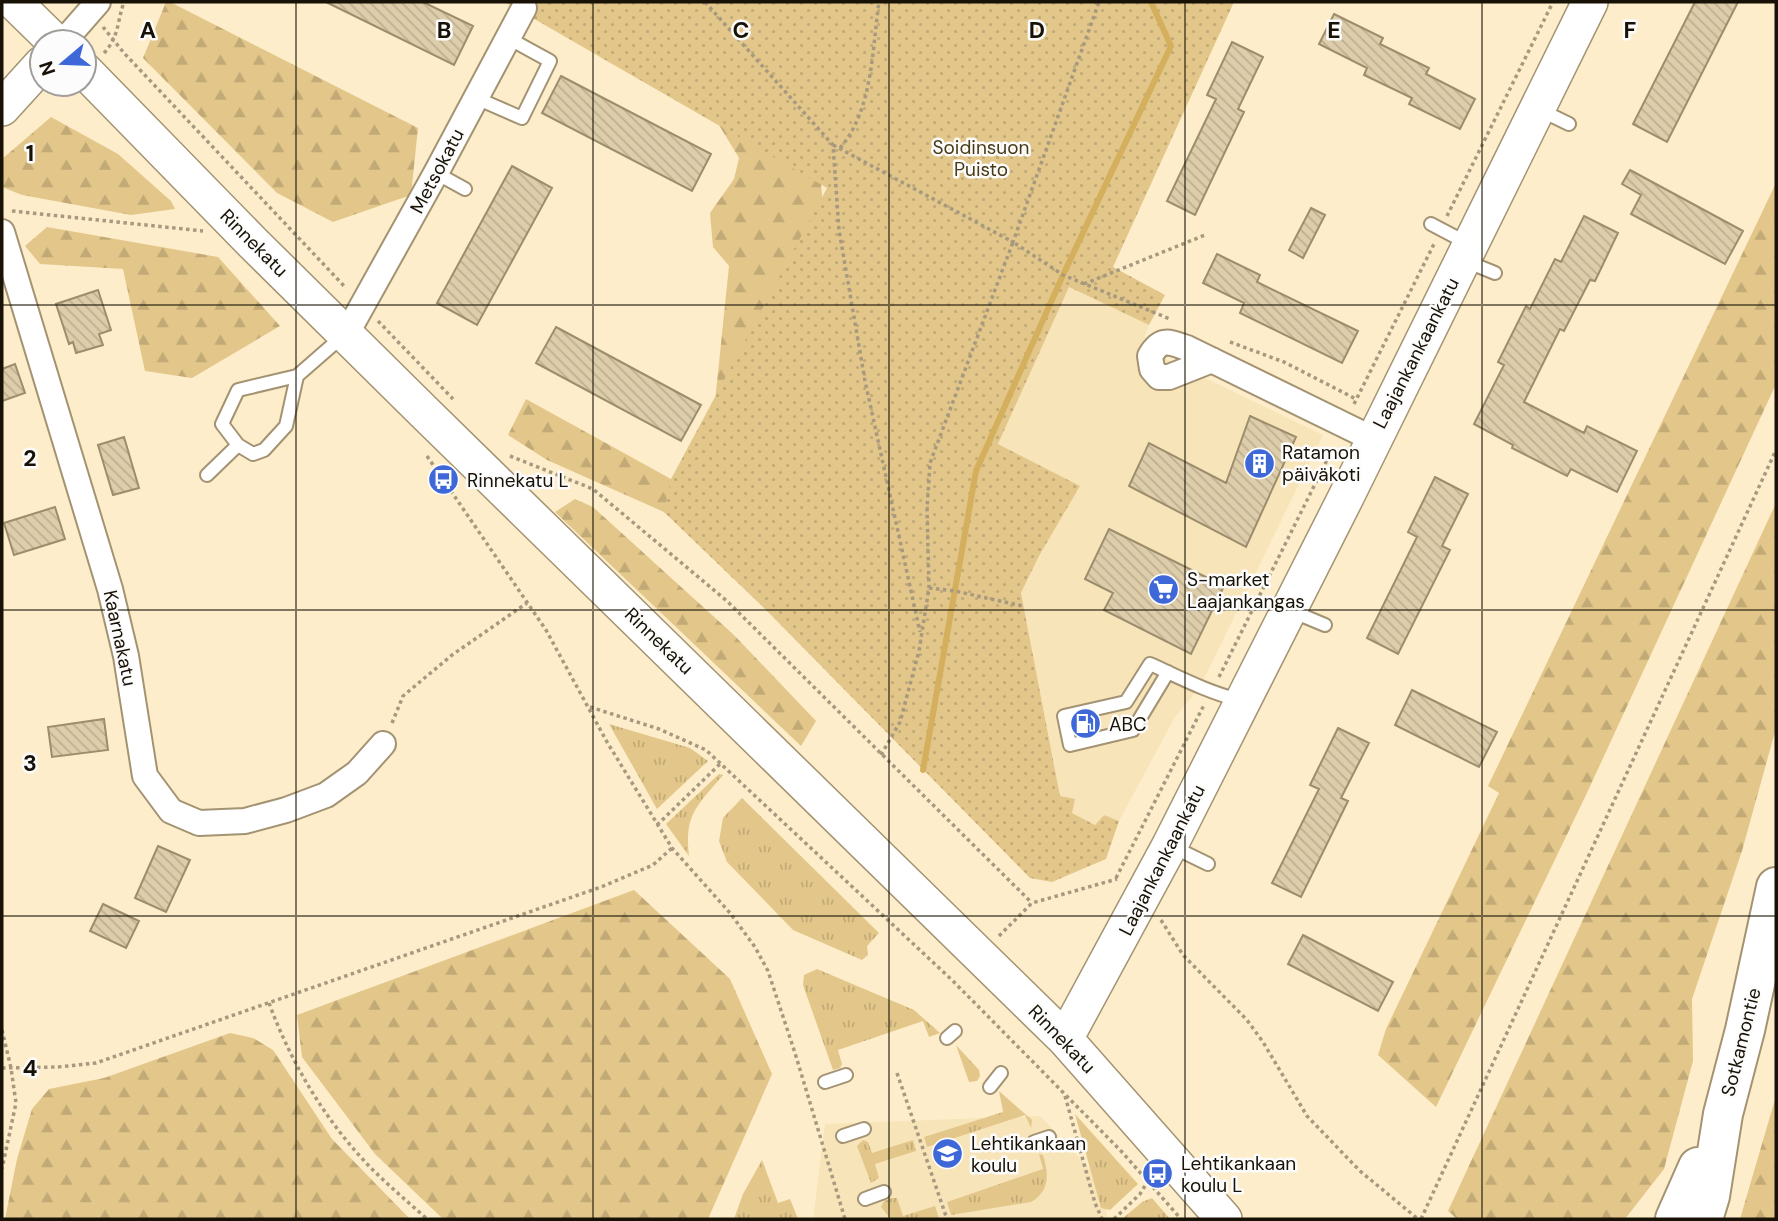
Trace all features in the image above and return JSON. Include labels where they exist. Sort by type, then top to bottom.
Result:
[{"type":"highway","name":"Sotkamontie","points":[[1703,1219],[1710,1196],[1723,1114],[1745,1030],[1776,887]]},
{"type":"highway","name":"Sotkamontie","points":[[1675,1219],[1723,1114]]},
{"type":"street","points":[[15,2],[41,28]]},
{"type":"street","name":"Laajankankaankatu","points":[[1065,1039],[1142,900],[1289,610],[1590,2]]},
{"type":"street","points":[[75,28],[94,6]]},
{"type":"street","name":"Metsokatu","points":[[355,320],[524,8]]},
{"type":"street","points":[[2,108],[28,79]]},
{"type":"street","name":"Rinnekatu","points":[[98,84],[252,242],[355,320],[424,412],[1065,1039],[1224,1219]]},
{"type":"street","name":"Kaarnakatu","points":[[2,232],[110,589],[126,656],[145,776],[171,811],[199,823],[245,821],[286,810],[326,795],[357,773],[383,744]]},
{"type":"street","points":[[1218,350],[1379,427]]},
{"type":"lane","points":[[476,98],[522,118],[550,61],[508,38]]},
{"type":"lane","points":[[1537,109],[1569,124]]},
{"type":"lane","points":[[436,173],[465,188]]},
{"type":"lane","points":[[1431,224],[1495,273]]},
{"type":"lane","points":[[297,376],[286,426],[264,450],[253,454],[238,445],[222,424],[238,390],[297,376],[355,320]]},
{"type":"lane","points":[[207,475],[238,445]]},
{"type":"lane","points":[[1289,610],[1325,625]]},
{"type":"lane","points":[[1168,673],[1133,730],[1070,745],[1064,716],[1126,702],[1150,664],[1210,693],[1242,701]]},
{"type":"lane","points":[[1170,845],[1208,864]]},
{"type":"lane","points":[[990,1087],[1000,1073]]},
{"type":"lane","points":[[825,1082],[846,1075]]},
{"type":"lane","points":[[843,1136],[864,1129]]},
{"type":"lane","points":[[1034,1142],[1049,1137]]},
{"type":"lane","points":[[865,1199],[884,1192]]},
{"type":"path","points":[[115,41],[124,2]]},
{"type":"path","points":[[705,2],[833,145],[1013,242],[1063,275],[1175,321]]},
{"type":"path","points":[[840,148],[852,135],[863,104],[879,2]]},
{"type":"path","points":[[881,755],[900,722],[921,636],[929,588],[927,508],[930,464],[1099,2]]},
{"type":"path","points":[[94,6],[115,41],[133,63],[355,320],[459,405]]},
{"type":"path","points":[[833,145],[839,230],[866,381],[921,636]]},
{"type":"path","points":[[2,210],[206,231]]},
{"type":"path","points":[[1084,284],[1205,235]]},
{"type":"path","points":[[1218,350],[1284,362],[1379,427]]},
{"type":"path","points":[[421,447],[546,630],[607,742],[672,848],[730,913],[755,947],[768,971],[845,1219]]},
{"type":"path","points":[[993,943],[1032,903],[1116,878],[1160,918],[1183,955],[1247,1020],[1307,1116],[1360,1171],[1419,1219],[1776,450]]},
{"type":"path","points":[[508,455],[593,489],[727,601],[1032,903]]},
{"type":"path","points":[[929,588],[955,591],[1023,607]]},
{"type":"path","points":[[383,744],[402,696],[452,655],[527,603]]},
{"type":"path","points":[[590,707],[675,734],[706,750],[953,981],[1148,1181],[1181,1219]]},
{"type":"path","points":[[657,825],[721,763]]},
{"type":"path","points":[[2,1068],[96,1063],[613,882],[653,865],[672,848]]},
{"type":"path","points":[[269,1003],[292,1059],[342,1134],[370,1167],[427,1219]]},
{"type":"path","points":[[2,1030],[16,1103],[2,1169]]},
{"type":"path","points":[[897,1073],[947,1219]]},
{"type":"path","points":[[1064,1094],[1102,1219]]},
{"type":"path","points":[[1114,1219],[1140,1194],[1148,1181]]},
{"type":"shaded area","points":[[1069,287],[1149,325],[1141,347],[1323,435],[1200,687],[1175,717],[1119,821],[1104,815],[1095,825],[1072,813],[1060,796],[1021,593],[1039,556],[1080,486],[998,444]]},
{"type":"shaded area","name":"Lehtikankaan koulu","points":[[1040,1116],[1104,1184],[1107,1219],[813,1219],[825,1124]]},
{"type":"green space","points":[[166,2],[418,128],[411,195],[333,222],[277,193],[143,58]]},
{"type":"green space","name":"Soidinsuon Puisto","points":[[505,2],[1234,2],[1113,267],[1165,295],[1149,325],[1069,287],[998,444],[1080,486],[1039,556],[1021,593],[1060,796],[1075,799],[1072,813],[1095,825],[1104,815],[1119,821],[1106,859],[1052,882],[1030,878],[766,610],[664,512],[671,479],[827,188]]},
{"type":"green space","points":[[590,51],[819,160],[833,324],[710,553],[664,512],[547,460],[508,435],[526,399],[671,479],[713,421],[729,266],[713,247],[710,213],[734,179],[739,158],[719,125]]},
{"type":"green space","points":[[51,117],[118,154],[171,201],[175,209],[131,215],[22,195],[2,187],[2,159]]},
{"type":"green space","points":[[1776,183],[1776,384],[1586,795],[1436,1107],[1378,1055],[1386,1029],[1499,793],[1488,786]]},
{"type":"green space","points":[[47,227],[218,257],[280,326],[192,378],[145,371],[123,269],[40,264],[25,246]]},
{"type":"green space","points":[[575,499],[593,507],[734,635],[816,721],[801,746],[555,512]]},
{"type":"green space","points":[[1776,503],[1776,728],[1742,851],[1692,999],[1693,1061],[1664,1169],[1625,1219],[1457,1219],[1448,1211]]},
{"type":"green space","points":[[609,724],[690,748],[708,761],[657,809]]},
{"type":"green space","points":[[719,774],[723,775],[700,803],[691,820],[689,856],[666,824]]},
{"type":"green space","points":[[742,798],[879,933],[867,946],[868,955],[862,960],[793,930],[727,862],[719,841],[723,818]]},
{"type":"green space","points":[[634,890],[730,979],[772,1074],[708,1219],[443,1219],[375,1154],[302,1057],[297,1015]]},
{"type":"green space","points":[[817,969],[914,1010],[940,1033],[929,1037],[923,1021],[838,1050],[842,1064],[840,1068],[833,1070],[803,985],[804,975]]},
{"type":"green space","points":[[230,1033],[253,1038],[273,1050],[332,1139],[410,1219],[5,1219],[17,1159],[32,1109],[49,1089],[104,1078]]},
{"type":"green space","points":[[956,1045],[979,1070],[977,1081],[969,1082]]},
{"type":"green space","points":[[999,1091],[1032,1120],[1031,1128],[1025,1115],[927,1147],[924,1137],[1003,1112]]},
{"type":"green space","points":[[1776,1096],[1776,1219],[1740,1219]]},
{"type":"green space","points":[[1075,1114],[1138,1184],[1110,1210],[1101,1208]]},
{"type":"green space","points":[[863,1140],[868,1142],[872,1153],[913,1140],[916,1151],[875,1164],[879,1178],[871,1183],[857,1146]]},
{"type":"green space","points":[[1039,1154],[1043,1155],[1047,1175],[1045,1187],[1037,1198],[1031,1202],[951,1215],[947,1202],[1043,1169]]},
{"type":"green space","points":[[762,1160],[778,1203],[790,1199],[798,1219],[734,1219],[743,1194]]},
{"type":"green space","points":[[897,1198],[903,1216],[935,1206],[939,1218],[889,1217],[881,1207],[884,1201]]},
{"type":"green space","points":[[1152,1198],[1170,1219],[1122,1219],[1142,1202]]},
{"type":"building","points":[[326,2],[423,2],[473,26],[454,65]]},
{"type":"building","points":[[1695,2],[1738,2],[1667,142],[1633,124]]},
{"type":"building","points":[[1334,14],[1383,38],[1380,44],[1429,68],[1426,74],[1475,99],[1460,129],[1409,104],[1412,98],[1364,75],[1367,68],[1319,44]]},
{"type":"building","points":[[1232,42],[1263,57],[1238,109],[1244,112],[1195,215],[1167,201],[1216,99],[1207,95]]},
{"type":"building","points":[[561,76],[711,154],[692,191],[542,113]]},
{"type":"building","points":[[512,166],[552,188],[477,325],[437,303]]},
{"type":"building","points":[[1630,170],[1743,231],[1725,264],[1631,214],[1641,195],[1622,184]]},
{"type":"building","points":[[1311,208],[1325,215],[1303,258],[1289,250]]},
{"type":"building","points":[[1584,216],[1618,233],[1595,281],[1590,280],[1564,331],[1560,329],[1524,402],[1584,433],[1587,426],[1637,451],[1617,492],[1571,469],[1567,476],[1512,448],[1513,445],[1474,424],[1504,365],[1498,362],[1526,306],[1530,309],[1555,259],[1561,262]]},
{"type":"building","points":[[1217,254],[1260,275],[1257,282],[1358,331],[1342,363],[1240,313],[1244,303],[1203,283]]},
{"type":"building","points":[[98,290],[111,330],[99,334],[103,345],[76,353],[73,342],[69,344],[56,304]]},
{"type":"building","points":[[556,327],[701,405],[681,441],[536,363]]},
{"type":"building","points":[[15,364],[25,393],[2,401],[2,369]]},
{"type":"building","name":"Ratamon päiväkoti","points":[[1250,416],[1296,437],[1246,547],[1129,486],[1149,443],[1226,483]]},
{"type":"building","points":[[124,437],[139,488],[113,495],[98,445]]},
{"type":"building","points":[[1435,477],[1468,494],[1442,546],[1450,550],[1398,654],[1367,638],[1417,537],[1408,532]]},
{"type":"building","points":[[55,507],[65,539],[14,555],[4,523]]},
{"type":"building","name":"S-market Laajankangas","points":[[1109,529],[1224,586],[1191,654],[1104,610],[1113,593],[1085,579]]},
{"type":"building","points":[[1412,690],[1497,732],[1479,767],[1395,725]]},
{"type":"building","points":[[104,719],[108,750],[52,757],[48,727]]},
{"type":"building","points":[[1091,719],[1094,730],[1077,734],[1074,723]]},
{"type":"building","points":[[1338,728],[1369,743],[1341,798],[1348,801],[1301,897],[1272,883],[1319,789],[1310,785]]},
{"type":"building","points":[[158,846],[190,860],[166,912],[135,898]]},
{"type":"building","points":[[103,904],[139,921],[126,948],[90,931]]},
{"type":"building","points":[[1303,935],[1393,982],[1378,1011],[1288,964]]},
{"type":"waterway","points":[[923,770],[976,471],[1063,275],[1171,46],[1151,2]]},
{"type":"place","name":"Ratamon päiväkoti","points":[[1259,463]]},
{"type":"place","name":"Rinnekatu L","points":[[444,480]]},
{"type":"place","name":"S-market Laajankangas","points":[[1164,590]]},
{"type":"place","name":"ABC","points":[[1086,724]]},
{"type":"place","name":"Lehtikankaan koulu","points":[[948,1154]]},
{"type":"place","name":"Lehtikankaan koulu L","points":[[1158,1174]]}]
